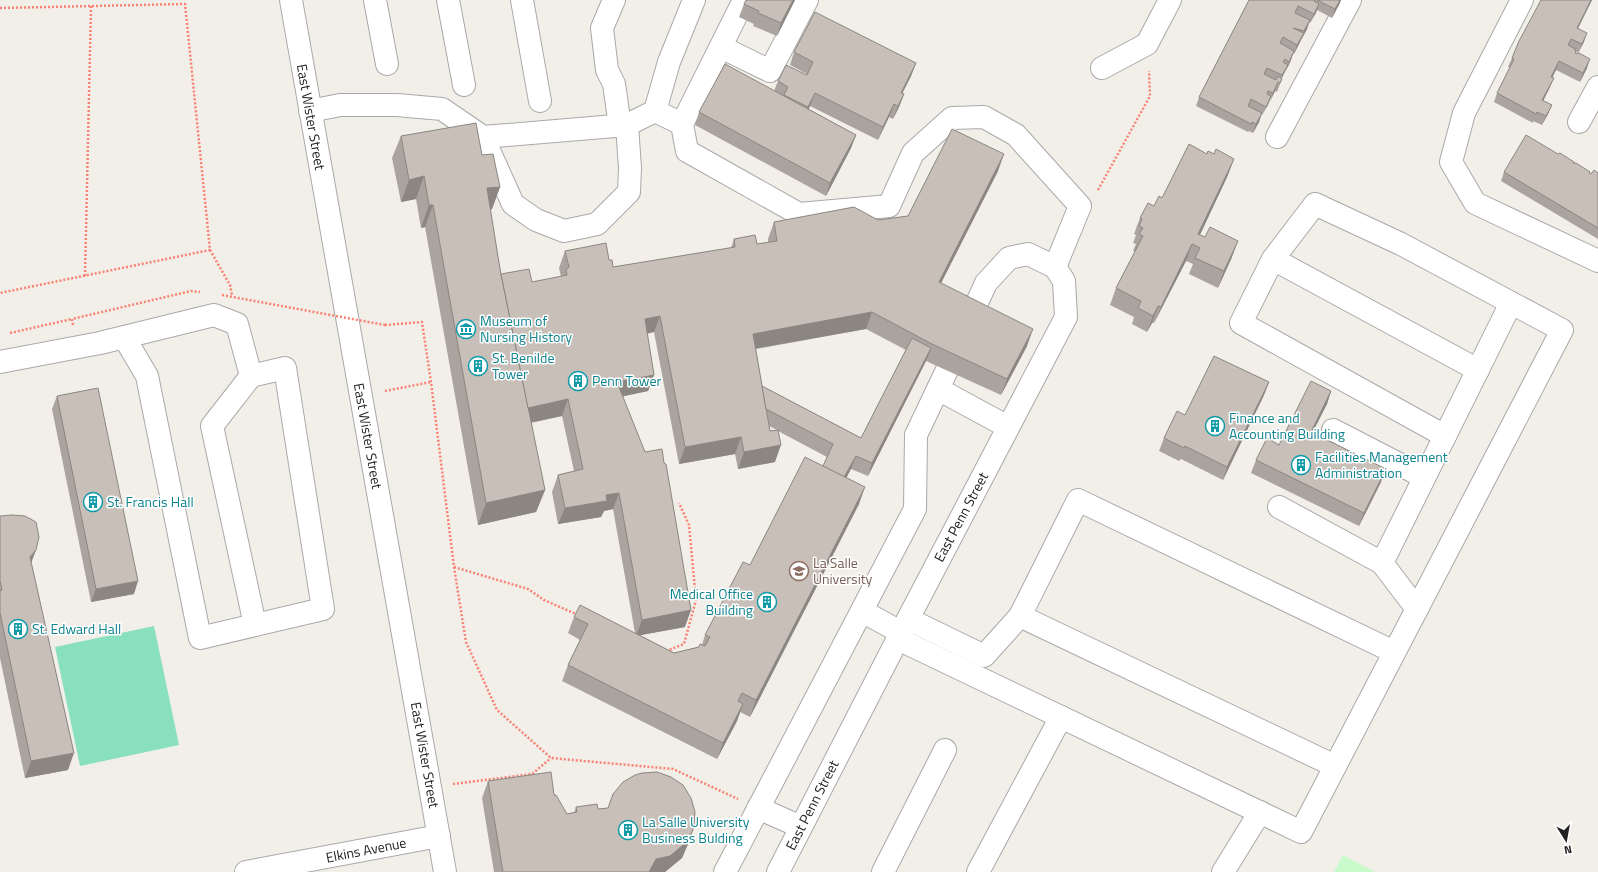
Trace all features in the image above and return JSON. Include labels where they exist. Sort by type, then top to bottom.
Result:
[{"type":"street","name":"East Wister Street","points":[[291,0],[445,872]]},
{"type":"street","points":[[375,0],[387,64]]},
{"type":"street","points":[[448,0],[464,85]]},
{"type":"street","points":[[522,0],[540,101]]},
{"type":"street","points":[[310,111],[340,105],[397,105],[442,108],[483,138],[513,204],[536,220],[564,230],[597,224],[629,192],[630,168],[614,84],[607,70],[602,28],[596,0]]},
{"type":"street","points":[[602,28],[614,0]]},
{"type":"street","points":[[483,138],[623,126],[655,111],[669,62],[694,0]]},
{"type":"street","points":[[744,0],[682,124],[687,151],[799,214],[889,206],[913,153],[952,118],[984,117],[1016,135],[1080,206],[1055,267],[1028,254],[1009,258],[986,283],[970,318]]},
{"type":"street","points":[[721,47],[770,70],[807,0]]},
{"type":"street","points":[[1102,68],[1147,44],[1170,0]]},
{"type":"street","points":[[1277,137],[1350,0]]},
{"type":"street","points":[[1522,0],[1464,114],[1450,162],[1475,203],[1598,261]]},
{"type":"street","points":[[1579,122],[1598,87]]},
{"type":"street","points":[[655,111],[682,124]]},
{"type":"street","points":[[862,611],[903,630],[1061,717],[1301,832],[1562,330],[1401,244],[1315,204],[1273,259],[1241,323],[1445,436]]},
{"type":"street","points":[[1273,259],[1478,370]]},
{"type":"street","name":"East Penn Street","points":[[778,872],[1066,317],[1064,281],[1055,267]]},
{"type":"street","points":[[1382,563],[1511,303]]},
{"type":"street","points":[[0,362],[100,343],[214,315],[237,324],[251,376]]},
{"type":"street","points":[[124,337],[147,376],[200,638],[323,610],[285,368],[251,376],[212,426],[255,625]]},
{"type":"street","points":[[725,872],[915,509],[916,434],[942,379],[1008,427]]},
{"type":"street","points":[[1333,430],[1424,477]]},
{"type":"street","points":[[903,630],[984,656],[1020,616],[1078,500],[1394,652]]},
{"type":"street","points":[[1279,507],[1382,563],[1417,609]]},
{"type":"street","points":[[1020,616],[1335,766]]},
{"type":"street","points":[[978,872],[1061,717]]},
{"type":"street","points":[[883,872],[945,750]]},
{"type":"street","points":[[758,808],[801,827]]},
{"type":"street","points":[[1224,872],[1260,812]]},
{"type":"street","name":"Elkins Avenue","points":[[246,872],[439,836]]},
{"type":"path","points":[[0,8],[185,4],[210,250],[230,285],[237,324]]},
{"type":"path","points":[[85,276],[91,6]]},
{"type":"path","points":[[1097,192],[1150,96],[1147,44]]},
{"type":"path","points":[[0,293],[210,250]]},
{"type":"path","points":[[222,295],[385,325],[422,322],[432,382],[454,567],[466,642],[497,710],[550,758],[673,769],[758,808]]},
{"type":"path","points":[[7,334],[72,319]]},
{"type":"path","points":[[361,395],[432,382]]},
{"type":"path","points":[[661,653],[684,644],[696,600],[689,525],[679,503]]},
{"type":"path","points":[[454,567],[528,589],[544,600],[579,616]]},
{"type":"path","points":[[430,787],[532,774],[550,758]]},
{"type":"green space","points":[[154,626],[179,745],[80,766],[55,647]]},
{"type":"green space","points":[[1343,855],[1375,872],[1334,872]]},
{"type":"building","points":[[746,0],[793,0],[781,23],[758,13],[759,11],[744,4]]},
{"type":"building","points":[[1249,0],[1315,0],[1314,1],[1319,4],[1314,14],[1298,6],[1295,13],[1310,20],[1304,31],[1293,28],[1304,33],[1297,45],[1283,37],[1280,43],[1294,51],[1289,62],[1285,59],[1283,62],[1288,65],[1282,75],[1267,68],[1264,74],[1276,80],[1278,76],[1282,79],[1280,83],[1278,82],[1273,93],[1268,91],[1267,94],[1271,96],[1266,107],[1251,99],[1248,106],[1262,113],[1256,124],[1252,122],[1251,124],[1199,97]]},
{"type":"building","points":[[1317,0],[1340,0],[1335,9]]},
{"type":"building","points":[[1541,0],[1591,0],[1577,28],[1587,33],[1582,44],[1571,39],[1568,45],[1575,49],[1576,54],[1579,53],[1590,59],[1583,73],[1559,61],[1551,77],[1554,78],[1542,100],[1552,105],[1546,116],[1537,112],[1536,114],[1497,93],[1514,59],[1512,58],[1519,41]]},
{"type":"building","points":[[815,12],[916,63],[901,93],[904,94],[898,106],[894,104],[883,127],[815,93],[808,107],[784,95],[788,87],[778,81],[786,65],[807,75],[813,62],[794,52]]},
{"type":"building","points":[[725,64],[856,135],[830,183],[699,112]]},
{"type":"building","name":"St. Benilde Tower","points":[[476,123],[482,155],[493,154],[500,187],[487,188],[500,269],[545,490],[486,503],[433,205],[429,205],[424,176],[409,180],[401,136]]},
{"type":"building","name":"Penn Tower","points":[[952,129],[1004,154],[939,282],[1033,329],[1007,379],[932,344],[872,312],[753,334],[770,431],[778,430],[781,445],[744,452],[741,437],[685,447],[660,316],[645,319],[654,375],[617,382],[645,452],[662,449],[664,463],[666,464],[691,610],[642,620],[619,493],[606,495],[607,501],[565,508],[558,475],[583,469],[568,399],[528,408],[501,274],[529,269],[532,282],[567,275],[566,270],[569,267],[565,251],[606,243],[609,260],[612,260],[613,267],[735,247],[734,239],[755,235],[757,244],[777,241],[774,222],[854,207],[878,220],[908,216]]},
{"type":"building","points":[[1526,135],[1558,154],[1560,153],[1574,162],[1573,163],[1576,163],[1590,172],[1589,173],[1591,174],[1594,170],[1598,173],[1598,228],[1504,172]]},
{"type":"building","points":[[1189,144],[1207,154],[1208,151],[1214,154],[1216,149],[1234,159],[1198,234],[1205,237],[1210,227],[1238,241],[1224,271],[1195,258],[1200,248],[1192,244],[1161,307],[1158,306],[1153,316],[1138,308],[1141,301],[1116,288],[1143,236],[1139,234],[1143,228],[1139,226],[1142,219],[1140,218],[1148,203],[1154,206],[1159,196],[1162,198]]},
{"type":"building","points":[[912,338],[931,348],[872,463],[856,456],[844,477],[823,466],[833,444],[766,409],[762,386],[861,438]]},
{"type":"building","name":"Finance and Accounting Building","points":[[1214,356],[1269,382],[1227,467],[1185,446],[1184,448],[1164,438],[1177,411],[1185,415]]},
{"type":"building","name":"Facilities Management Administration","points":[[1311,381],[1331,391],[1311,432],[1386,469],[1364,513],[1256,460],[1267,438],[1279,445]]},
{"type":"building","name":"St. Francis Hall","points":[[98,388],[138,581],[96,589],[57,396]]},
{"type":"building","name":"Medical Office Building","points":[[805,457],[865,487],[756,700],[742,693],[738,701],[743,704],[723,743],[568,665],[588,624],[574,617],[580,605],[674,653],[699,647],[700,644],[705,646],[710,637],[705,635],[743,562],[750,565]]},
{"type":"building","name":"St. Edward Hall","points":[[0,516],[25,516],[36,522],[39,537],[36,550],[30,557],[74,753],[31,761],[0,613],[0,591],[2,590],[0,581]]},
{"type":"building","name":"La Salle University Business Bulding","points":[[551,772],[554,795],[556,795],[567,814],[577,812],[576,807],[597,804],[598,809],[608,808],[613,794],[623,782],[635,775],[657,772],[671,777],[683,785],[691,798],[695,812],[694,827],[688,841],[670,856],[656,859],[649,872],[503,872],[488,781]]},
{"type":"place","name":"Museum of Nursing History","points":[[466,329]]},
{"type":"place","name":"St. Benilde Tower","points":[[478,366]]},
{"type":"place","name":"Penn Tower","points":[[578,381]]},
{"type":"place","name":"Finance and Accounting Building","points":[[1215,426]]},
{"type":"place","name":"Facilities Management Administration","points":[[1301,465]]},
{"type":"place","name":"St. Francis Hall","points":[[93,502]]},
{"type":"place","name":"La Salle University","points":[[799,571]]},
{"type":"place","name":"Medical Office Building","points":[[767,602]]},
{"type":"place","name":"St. Edward Hall","points":[[18,629]]},
{"type":"place","name":"La Salle University Business Bulding","points":[[628,830]]}]
